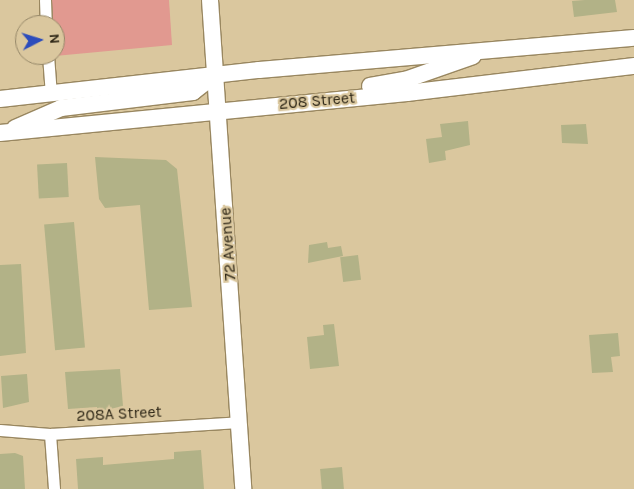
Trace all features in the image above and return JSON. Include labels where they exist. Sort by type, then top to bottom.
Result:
[{"type":"main road","name":"72 Avenue","points":[[210,0],[244,489]]},
{"type":"main road","points":[[0,100],[216,74],[634,38]]},
{"type":"main road","points":[[219,111],[260,95],[390,84],[490,50]]},
{"type":"main road","name":"208 Street","points":[[0,132],[219,111],[634,66]]},
{"type":"main road","points":[[0,132],[61,108],[193,92],[216,74]]},
{"type":"street","points":[[45,0],[46,15]]},
{"type":"street","points":[[49,65],[52,95]]},
{"type":"street","name":"208A Street","points":[[0,430],[50,434],[239,422]]},
{"type":"street","points":[[50,434],[54,489]]},
{"type":"shaded area","points":[[50,0],[169,0],[172,45],[65,55],[65,15],[51,15]]},
{"type":"building","points":[[615,0],[617,12],[574,17],[572,1]]},
{"type":"building","points":[[468,121],[470,145],[445,151],[446,160],[429,163],[426,139],[442,137],[440,124]]},
{"type":"building","points":[[586,124],[588,144],[562,143],[561,125]]},
{"type":"building","points":[[95,157],[166,160],[177,169],[192,307],[149,310],[140,205],[105,208],[99,199]]},
{"type":"building","points":[[67,163],[69,197],[39,199],[37,165]]},
{"type":"building","points":[[74,222],[85,348],[55,350],[44,225]]},
{"type":"building","points":[[327,242],[328,248],[341,246],[343,256],[308,263],[309,245]]},
{"type":"building","points":[[358,255],[361,280],[343,282],[340,257]]},
{"type":"building","points":[[21,264],[26,353],[0,356],[0,265]]},
{"type":"building","points":[[334,324],[339,366],[310,369],[307,337],[324,335],[323,325]]},
{"type":"building","points":[[618,333],[620,356],[611,357],[613,372],[592,373],[589,335]]},
{"type":"building","points":[[120,369],[123,406],[97,412],[97,407],[68,409],[65,372]]},
{"type":"building","points":[[27,374],[29,402],[3,408],[1,376]]},
{"type":"building","points":[[201,450],[204,489],[78,489],[76,459],[103,457],[103,465],[174,459],[174,452]]},
{"type":"building","points":[[15,453],[23,456],[25,489],[0,489],[0,454]]},
{"type":"building","points":[[342,467],[344,489],[322,489],[320,469]]}]
